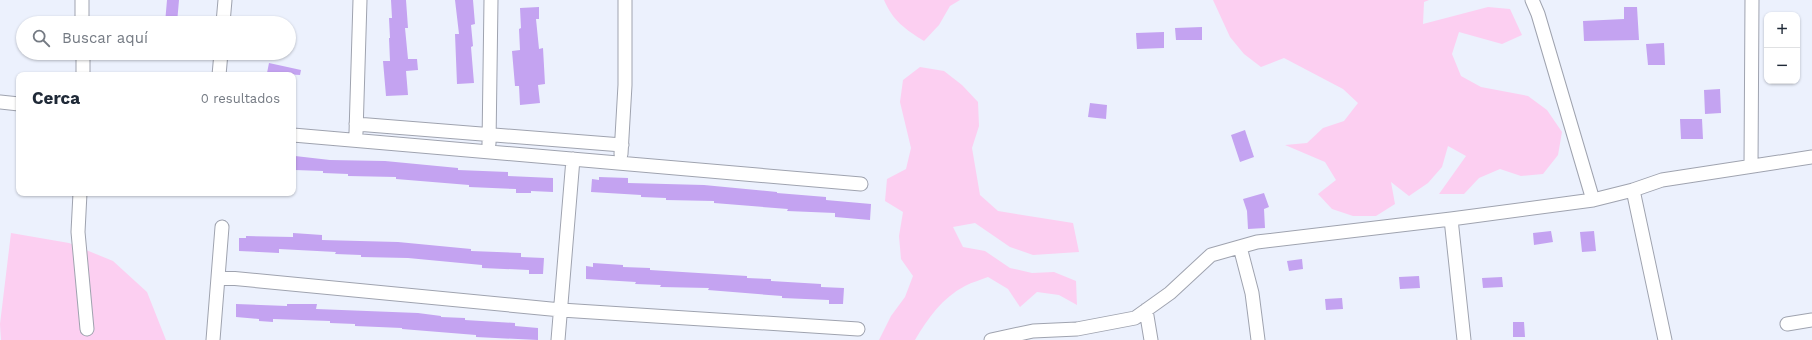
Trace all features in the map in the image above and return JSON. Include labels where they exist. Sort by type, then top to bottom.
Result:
[{"type":"street","points":[[82,0],[82,16]]},
{"type":"street","points":[[224,16],[225,0]]},
{"type":"street","points":[[356,140],[360,0]]},
{"type":"street","points":[[489,152],[491,0]]},
{"type":"street","points":[[621,163],[625,85],[625,0]]},
{"type":"street","points":[[1532,0],[1538,14],[1594,200]]},
{"type":"street","points":[[1751,166],[1752,0]]},
{"type":"street","points":[[83,60],[83,72]]},
{"type":"street","points":[[219,72],[220,60]]},
{"type":"street","points":[[0,102],[16,104]]},
{"type":"street","points":[[356,124],[490,136],[622,145]]},
{"type":"street","points":[[296,135],[862,184]]},
{"type":"street","points":[[991,340],[1032,331],[1059,335],[1077,329],[1135,318],[1170,294],[1210,255],[1257,242],[1594,200],[1633,190],[1662,180],[1812,157]]},
{"type":"street","points":[[558,340],[573,159]]},
{"type":"street","points":[[1633,190],[1665,340]]},
{"type":"street","points":[[80,196],[78,232],[87,329]]},
{"type":"street","points":[[1451,219],[1464,340]]},
{"type":"street","points":[[213,340],[222,227]]},
{"type":"street","points":[[1240,247],[1252,293],[1258,340]]},
{"type":"street","points":[[219,277],[561,310],[858,329]]},
{"type":"street","points":[[1146,310],[1151,340]]},
{"type":"street","points":[[1787,324],[1812,320]]},
{"type":"shaded area","points":[[884,0],[960,0],[950,6],[939,25],[924,41],[900,24],[891,14]]},
{"type":"shaded area","points":[[1213,0],[1429,0],[1424,2],[1423,24],[1488,7],[1510,9],[1522,35],[1502,44],[1459,32],[1452,54],[1461,76],[1481,87],[1528,96],[1547,110],[1562,132],[1558,155],[1543,174],[1521,176],[1500,169],[1479,178],[1464,194],[1439,194],[1466,156],[1448,146],[1442,167],[1428,183],[1409,196],[1391,182],[1395,204],[1376,216],[1353,216],[1332,209],[1318,194],[1336,180],[1325,162],[1285,145],[1307,143],[1323,128],[1344,121],[1358,103],[1343,89],[1284,58],[1261,67],[1244,54],[1230,37]]},
{"type":"shaded area","points":[[920,67],[944,71],[962,85],[978,102],[979,126],[972,148],[980,195],[998,211],[1073,223],[1079,252],[1033,255],[1010,247],[975,223],[953,227],[963,247],[985,251],[1010,268],[1032,273],[1054,272],[1076,281],[1077,305],[1059,295],[1037,292],[1020,307],[1008,289],[988,277],[968,285],[949,296],[930,316],[915,340],[879,340],[891,316],[905,297],[913,276],[901,259],[899,236],[903,212],[885,201],[887,179],[906,169],[911,148],[900,102],[903,80]]},
{"type":"shaded area","points":[[11,233],[69,243],[113,261],[147,292],[166,340],[1,340],[0,324]]},
{"type":"building","points":[[167,0],[179,0],[178,16],[166,16]]},
{"type":"building","points":[[391,0],[406,0],[408,28],[405,28],[408,59],[417,59],[418,70],[406,71],[408,95],[386,96],[383,61],[390,61],[389,18],[392,18]]},
{"type":"building","points":[[455,0],[473,0],[475,24],[471,25],[473,46],[471,47],[474,83],[457,84],[455,34],[459,34]]},
{"type":"building","points":[[539,7],[539,19],[536,19],[539,49],[543,48],[545,84],[538,85],[540,103],[520,105],[519,86],[515,86],[512,51],[520,50],[520,8]]},
{"type":"building","points":[[1624,7],[1637,7],[1639,40],[1584,41],[1583,21],[1624,19]]},
{"type":"building","points":[[1202,27],[1202,40],[1176,40],[1175,28]]},
{"type":"building","points":[[1164,32],[1164,48],[1137,49],[1136,33]]},
{"type":"building","points":[[1664,43],[1665,65],[1648,65],[1646,44]]},
{"type":"building","points":[[269,63],[301,70],[300,75],[296,75],[296,72],[267,72]]},
{"type":"building","points":[[1720,89],[1721,113],[1705,114],[1704,90]]},
{"type":"building","points":[[1090,103],[1107,105],[1106,119],[1088,117]]},
{"type":"building","points":[[1680,119],[1702,119],[1703,139],[1681,139]]},
{"type":"building","points":[[1245,130],[1254,157],[1240,162],[1231,135]]},
{"type":"building","points":[[296,156],[330,160],[385,161],[458,168],[458,170],[508,172],[508,176],[553,178],[553,192],[531,191],[531,193],[516,193],[516,189],[469,187],[469,185],[396,179],[396,177],[348,176],[348,174],[323,173],[323,171],[296,170]]},
{"type":"building","points":[[599,177],[628,178],[628,183],[704,185],[826,197],[826,200],[871,204],[870,220],[835,217],[835,213],[787,211],[788,209],[714,203],[714,201],[666,200],[666,198],[641,197],[641,195],[591,192],[592,179],[599,180]]},
{"type":"building","points":[[1264,193],[1269,207],[1264,209],[1265,228],[1248,229],[1247,211],[1243,199]]},
{"type":"building","points":[[1551,231],[1553,242],[1534,245],[1533,233]]},
{"type":"building","points":[[1594,231],[1596,251],[1582,252],[1580,232]]},
{"type":"building","points":[[293,233],[322,235],[322,240],[398,242],[471,249],[471,251],[521,253],[521,257],[544,258],[543,274],[529,274],[529,270],[482,268],[482,265],[408,258],[361,257],[361,255],[335,254],[336,252],[279,249],[279,253],[239,251],[239,238],[246,238],[246,236],[293,237]]},
{"type":"building","points":[[1302,259],[1303,269],[1289,271],[1287,261]]},
{"type":"building","points":[[593,263],[623,265],[623,267],[650,268],[650,270],[747,276],[747,278],[771,279],[771,281],[821,284],[821,287],[844,288],[843,304],[829,304],[829,300],[782,298],[782,296],[708,290],[709,288],[660,287],[661,285],[635,284],[636,282],[586,279],[586,266],[593,267]]},
{"type":"building","points":[[1419,276],[1420,288],[1400,289],[1399,277]]},
{"type":"building","points":[[1502,277],[1503,287],[1483,288],[1482,278]]},
{"type":"building","points":[[1342,298],[1343,309],[1326,310],[1325,299]]},
{"type":"building","points":[[236,304],[287,306],[287,304],[317,304],[316,309],[418,313],[441,317],[465,318],[465,320],[515,323],[515,326],[538,328],[538,340],[476,337],[476,335],[402,328],[355,326],[355,324],[330,323],[330,321],[273,319],[273,322],[259,321],[259,319],[236,317]]},
{"type":"building","points":[[1513,322],[1524,322],[1525,337],[1513,337]]}]
